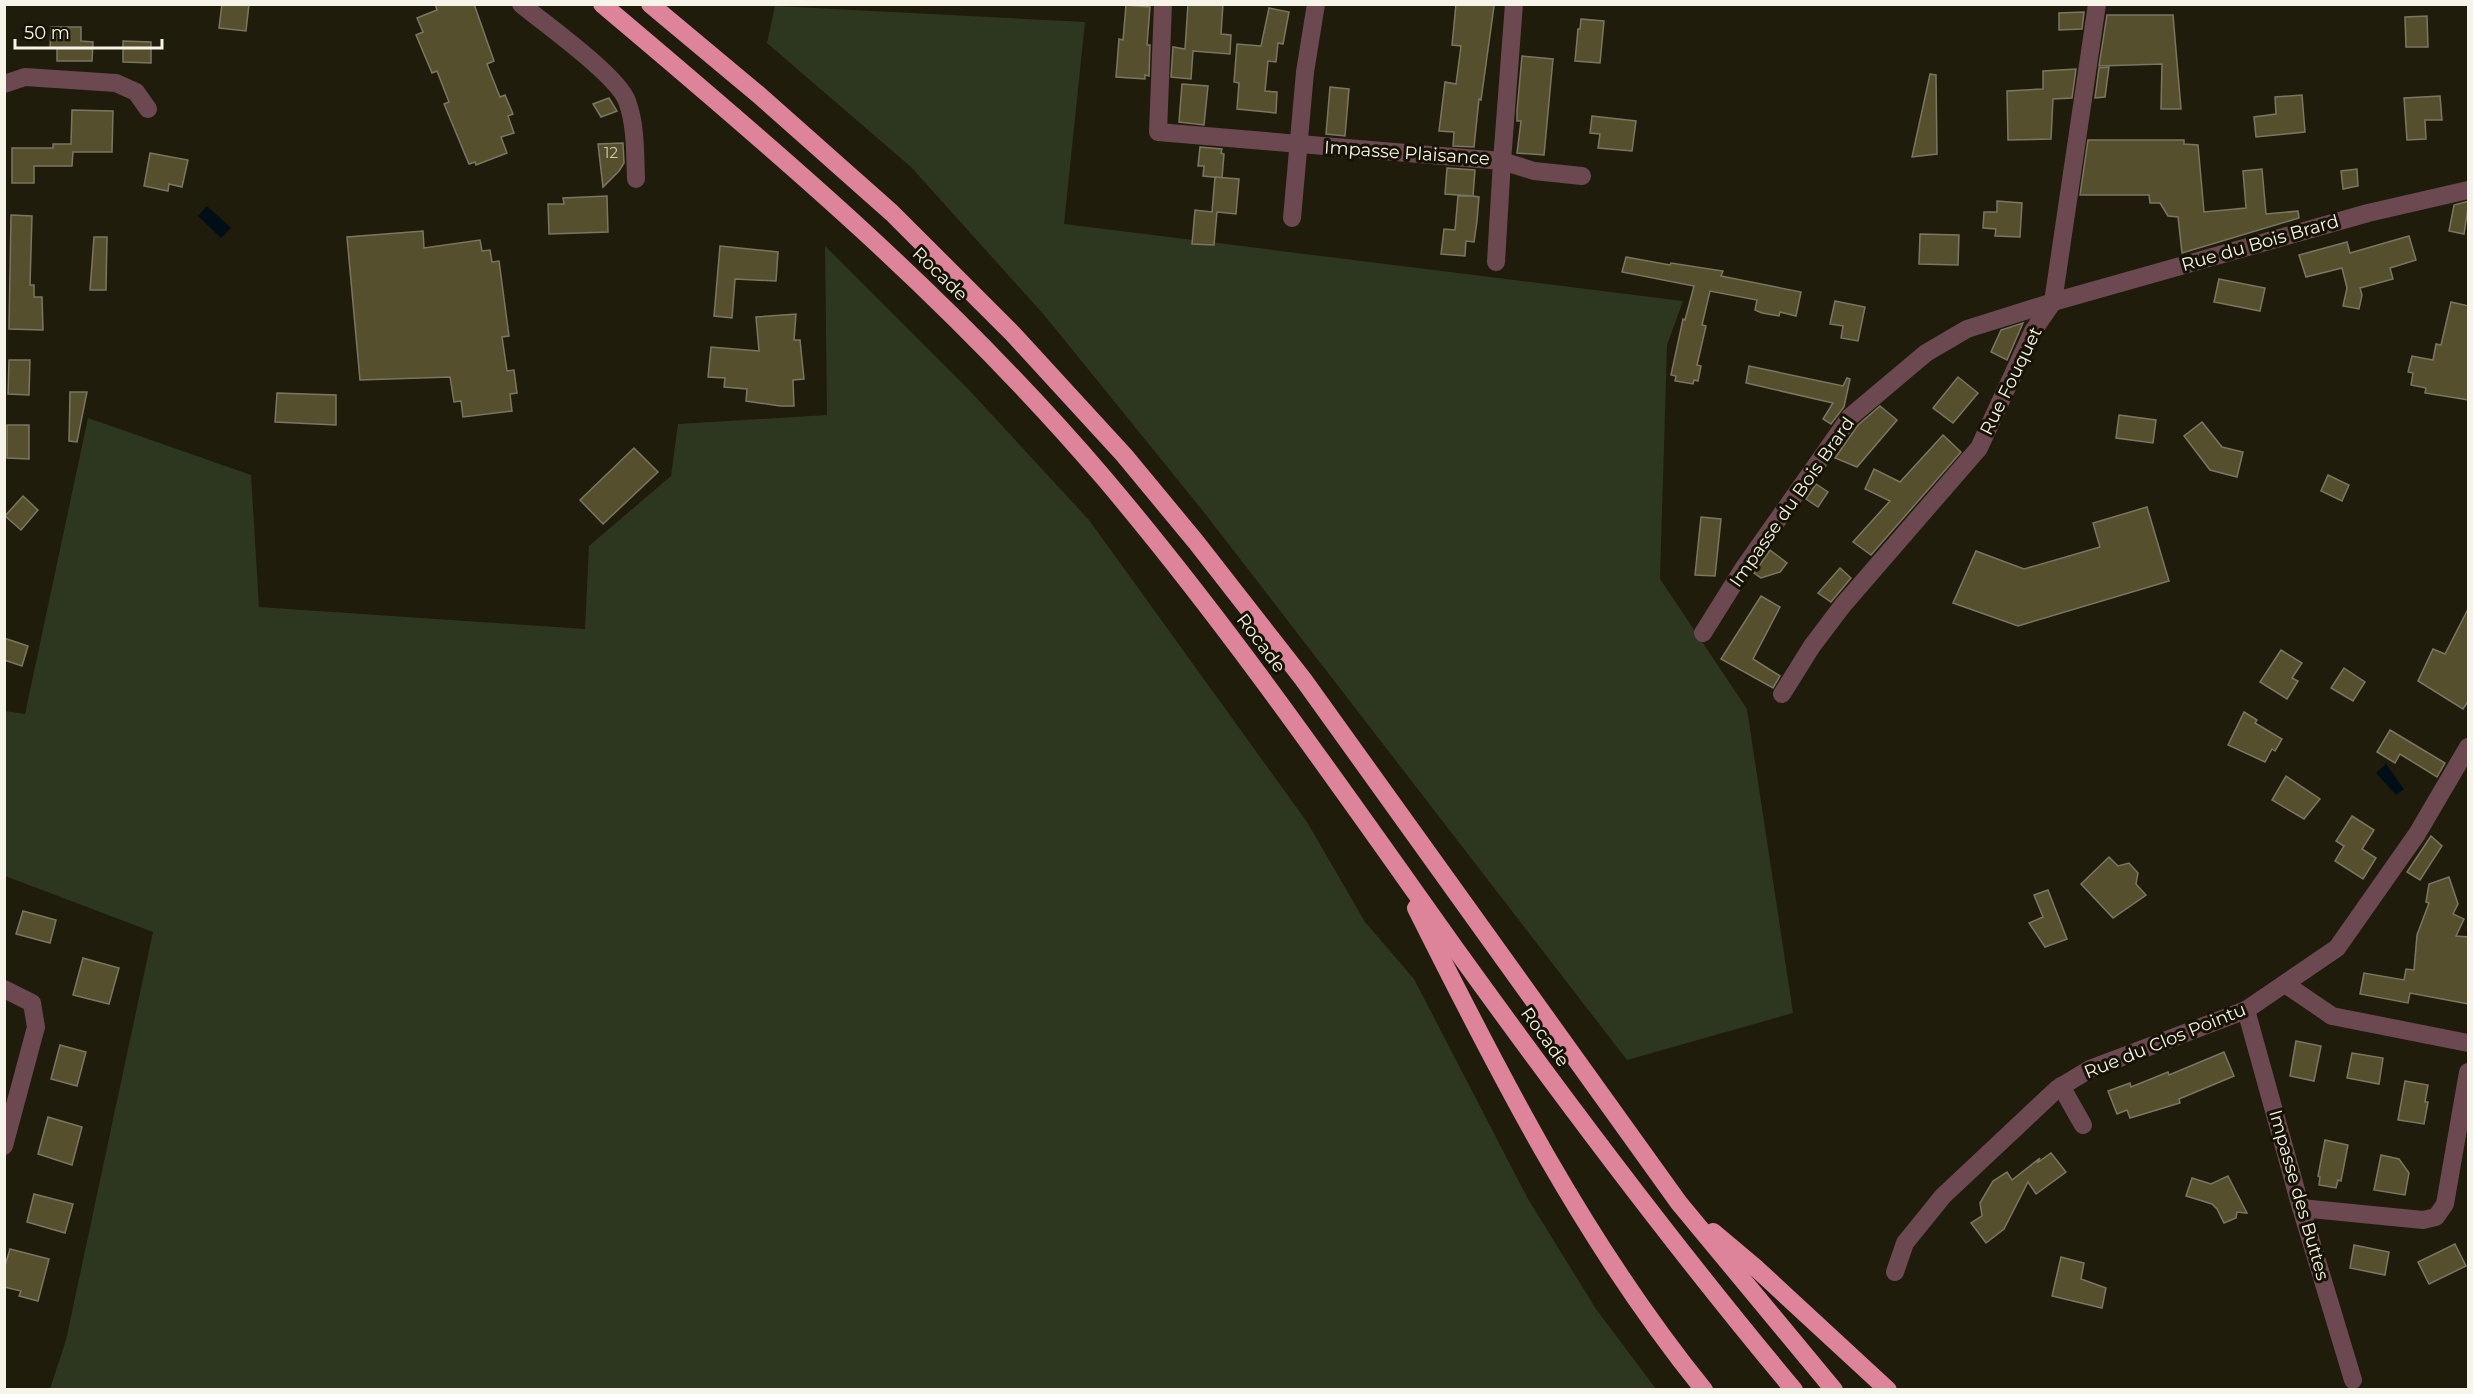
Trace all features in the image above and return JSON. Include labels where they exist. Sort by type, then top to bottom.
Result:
[{"type":"highway","name":"Rocade","points":[[602,4],[837,206],[913,276],[1023,388],[1103,477],[1172,562],[1278,701],[1548,1077],[1643,1204],[1794,1389]]},
{"type":"highway","points":[[650,4],[804,134],[892,213],[1013,334],[1124,454],[1303,679],[1679,1203],[1834,1389]]},
{"type":"highway","points":[[1389,855],[1472,1020],[1572,1202],[1642,1309],[1704,1389]]},
{"type":"highway","points":[[1679,1203],[1758,1269],[1888,1389]]},
{"type":"street","points":[[521,4],[612,79],[627,100],[633,129],[636,179]]},
{"type":"street","name":"Impasse Plaisance","points":[[1163,4],[1158,132],[1502,161],[1514,4]]},
{"type":"street","points":[[1292,218],[1305,72],[1316,4]]},
{"type":"street","name":"Rue Fouquet","points":[[1782,694],[1812,646],[1843,605],[1979,448],[2033,331],[2053,302],[2097,4]]},
{"type":"street","points":[[4,84],[25,78],[116,83],[136,92],[148,109]]},
{"type":"street","points":[[1496,262],[1502,161],[1534,171],[1582,176]]},
{"type":"street","name":"Rue du Bois Brard","points":[[2053,302],[2368,213],[2469,190]]},
{"type":"street","name":"Impasse du Bois Brard","points":[[1702,633],[1743,569],[1850,417],[1926,353],[1967,329],[2053,302]]},
{"type":"street","name":"Rue du Clos Pointu","points":[[1895,1272],[1905,1243],[1943,1196],[2061,1086],[2090,1069],[2246,1010],[2337,948],[2417,834],[2469,747]]},
{"type":"street","points":[[2285,984],[2332,1016],[2469,1043]]},
{"type":"street","points":[[4,989],[32,1002],[36,1027],[4,1146]]},
{"type":"street","name":"Impasse des Buttes","points":[[2246,1010],[2301,1208],[2353,1380]]},
{"type":"street","points":[[2301,1208],[2424,1220],[2436,1216],[2445,1204],[2469,1072]]},
{"type":"street","points":[[2061,1086],[2083,1125]]},
{"type":"green space","points":[[775,6],[1085,22],[1064,224],[1683,301],[1667,345],[1660,579],[1747,709],[1793,1013],[1627,1060],[1203,511],[1045,316],[911,167],[767,43]]},
{"type":"green space","points":[[825,246],[969,390],[1089,520],[1307,822],[1365,922],[1414,979],[1528,1199],[1596,1309],[1656,1389],[50,1389],[66,1340],[153,932],[5,876],[5,711],[25,714],[88,418],[251,475],[259,607],[585,629],[589,546],[671,476],[678,424],[827,415]]},
{"type":"shaded area","points":[[207,206],[231,228],[221,238],[198,216]]},
{"type":"shaded area","points":[[2386,764],[2404,789],[2396,795],[2376,773]]},
{"type":"building","points":[[222,4],[249,4],[246,31],[219,28]]},
{"type":"building","points":[[435,4],[474,4],[494,61],[487,64],[500,97],[505,95],[513,114],[508,116],[514,133],[501,137],[507,153],[476,165],[475,162],[469,164],[444,104],[449,102],[437,71],[432,73],[416,35],[423,32],[417,18],[437,10]]},
{"type":"building","points":[[1188,4],[1223,4],[1221,34],[1231,35],[1230,54],[1193,51],[1191,79],[1171,77],[1173,47],[1185,49]]},
{"type":"building","points":[[1456,4],[1492,4],[1494,6],[1474,147],[1453,146],[1454,132],[1439,131],[1445,82],[1456,84],[1461,46],[1452,45]]},
{"type":"building","points":[[1126,5],[1150,7],[1147,45],[1150,45],[1149,76],[1145,75],[1145,79],[1116,77],[1119,39],[1123,40]]},
{"type":"building","points":[[1269,8],[1289,12],[1283,44],[1278,43],[1276,62],[1268,61],[1265,91],[1277,92],[1276,113],[1237,109],[1239,83],[1234,82],[1237,44],[1261,46]]},
{"type":"building","points":[[2084,12],[2082,29],[2059,30],[2059,13]]},
{"type":"building","points":[[2107,15],[2173,15],[2181,109],[2161,109],[2162,64],[2099,66]]},
{"type":"building","points":[[2427,16],[2428,47],[2406,47],[2405,17]]},
{"type":"building","points":[[1581,19],[1604,21],[1600,63],[1575,61]]},
{"type":"building","points":[[51,27],[81,27],[81,41],[93,42],[92,61],[57,61],[57,48],[50,48]]},
{"type":"building","points":[[123,41],[151,42],[151,63],[123,62]]},
{"type":"building","points":[[1522,56],[1553,59],[1544,155],[1517,153],[1521,121],[1517,121],[1517,111]]},
{"type":"building","points":[[2109,67],[2105,97],[2095,98],[2099,68]]},
{"type":"building","points":[[2076,69],[2072,98],[2053,99],[2051,139],[2008,140],[2007,91],[2043,89],[2043,71]]},
{"type":"building","points":[[1930,74],[1936,75],[1937,154],[1912,157]]},
{"type":"building","points":[[1182,84],[1208,86],[1204,125],[1179,122]]},
{"type":"building","points":[[1330,87],[1349,89],[1345,136],[1326,134]]},
{"type":"building","points":[[2302,95],[2305,132],[2256,137],[2254,117],[2276,114],[2275,97]]},
{"type":"building","points":[[2440,96],[2442,120],[2425,120],[2426,139],[2407,140],[2404,98]]},
{"type":"building","points":[[609,98],[617,111],[601,117],[593,104]]},
{"type":"building","points":[[72,110],[113,111],[112,152],[73,152],[72,166],[34,166],[34,183],[12,183],[12,148],[53,148],[53,144],[71,144]]},
{"type":"building","points":[[1592,116],[1636,121],[1632,151],[1598,148],[1600,134],[1590,133]]},
{"type":"building","points":[[2088,140],[2184,140],[2184,144],[2198,145],[2204,212],[2246,208],[2243,171],[2262,169],[2266,214],[2298,211],[2299,218],[2182,253],[2178,217],[2168,216],[2160,203],[2150,203],[2149,195],[2080,195]]},
{"type":"building","points":[[623,143],[624,163],[603,187],[598,144]]},
{"type":"building","points":[[1200,147],[1222,149],[1221,153],[1224,154],[1222,178],[1203,176],[1204,166],[1198,166]]},
{"type":"building","points":[[150,153],[188,160],[182,187],[169,184],[168,191],[144,186]]},
{"type":"building","points":[[1447,168],[1475,170],[1473,196],[1479,197],[1477,221],[1474,242],[1466,241],[1465,256],[1441,254],[1444,229],[1455,230],[1458,196],[1472,196],[1445,194]]},
{"type":"building","points":[[2357,169],[2358,186],[2343,189],[2341,171]]},
{"type":"building","points":[[1215,177],[1239,179],[1236,214],[1217,212],[1214,245],[1192,244],[1195,210],[1212,212]]},
{"type":"building","points":[[607,196],[608,232],[549,234],[548,204],[564,204],[563,198]]},
{"type":"building","points":[[1997,201],[2022,203],[2020,237],[1995,236],[1996,229],[1983,228],[1984,212],[1997,212]]},
{"type":"building","points":[[2469,201],[2464,234],[2449,231],[2454,205]]},
{"type":"building","points":[[11,215],[32,216],[30,285],[34,285],[34,297],[42,297],[43,330],[9,329]]},
{"type":"building","points":[[423,231],[424,248],[480,240],[482,251],[490,250],[492,262],[499,261],[509,336],[502,337],[507,371],[514,370],[517,393],[510,394],[512,411],[463,417],[461,401],[454,402],[450,377],[360,380],[347,237]]},
{"type":"building","points":[[1920,234],[1959,235],[1958,265],[1919,264]]},
{"type":"building","points":[[2409,236],[2416,260],[2390,268],[2393,279],[2360,288],[2362,295],[2359,309],[2343,306],[2347,288],[2342,268],[2306,277],[2299,255],[2347,242],[2350,253]]},
{"type":"building","points":[[94,237],[107,237],[106,290],[90,290]]},
{"type":"building","points":[[720,246],[778,252],[776,281],[735,279],[732,318],[714,316]]},
{"type":"building","points":[[1626,257],[1723,271],[1721,276],[1801,292],[1796,316],[1780,312],[1779,316],[1762,313],[1755,310],[1757,300],[1710,291],[1702,325],[1706,326],[1697,365],[1701,366],[1698,381],[1694,380],[1693,384],[1675,381],[1676,376],[1671,375],[1683,319],[1685,320],[1694,286],[1622,272]]},
{"type":"building","points":[[2219,279],[2265,288],[2260,311],[2214,302]]},
{"type":"building","points":[[1835,301],[1865,307],[1858,341],[1841,338],[1843,326],[1830,324]]},
{"type":"building","points":[[2451,302],[2469,306],[2469,400],[2425,393],[2426,388],[2411,385],[2413,373],[2408,372],[2412,356],[2433,360],[2436,344],[2441,345]]},
{"type":"building","points":[[796,314],[794,340],[800,340],[804,379],[793,380],[794,406],[746,401],[747,389],[724,387],[725,378],[708,377],[711,347],[759,351],[756,317]]},
{"type":"building","points":[[2023,323],[2007,360],[1991,352],[2001,330]]},
{"type":"building","points":[[9,360],[30,360],[29,395],[8,394]]},
{"type":"building","points":[[1749,366],[1843,386],[1847,378],[1850,379],[1844,407],[1831,424],[1823,419],[1833,403],[1746,383]]},
{"type":"building","points":[[1958,377],[1978,393],[1953,423],[1933,408]]},
{"type":"building","points":[[70,392],[87,392],[77,442],[69,441]]},
{"type":"building","points":[[277,393],[336,395],[336,425],[275,422]]},
{"type":"building","points":[[1880,406],[1897,420],[1857,467],[1835,458],[1858,425]]},
{"type":"building","points":[[2119,415],[2156,420],[2153,443],[2116,438]]},
{"type":"building","points":[[2202,422],[2222,447],[2243,452],[2237,477],[2210,470],[2184,436]]},
{"type":"building","points":[[7,425],[29,425],[29,459],[7,458]]},
{"type":"building","points":[[1943,435],[1961,452],[1871,555],[1853,542],[1890,501],[1865,489],[1874,469],[1900,482]]},
{"type":"building","points":[[634,448],[658,472],[603,524],[580,500]]},
{"type":"building","points":[[2328,475],[2349,485],[2342,501],[2321,491]]},
{"type":"building","points":[[1816,484],[1828,492],[1818,507],[1806,499]]},
{"type":"building","points":[[23,496],[38,510],[21,530],[5,516]]},
{"type":"building","points":[[2147,507],[2169,581],[2018,626],[1953,603],[1976,551],[2024,569],[2100,547],[2093,523]]},
{"type":"building","points":[[1701,517],[1721,519],[1715,576],[1695,575]]},
{"type":"building","points":[[1770,550],[1787,563],[1780,572],[1761,578],[1754,573]]},
{"type":"building","points":[[1840,568],[1851,578],[1831,602],[1818,593]]},
{"type":"building","points":[[1761,596],[1780,607],[1753,659],[1780,676],[1773,688],[1721,659]]},
{"type":"building","points":[[2469,607],[2469,700],[2463,709],[2418,681],[2433,649],[2445,654]]},
{"type":"building","points":[[4,638],[28,646],[22,666],[4,660]]},
{"type":"building","points":[[2281,650],[2302,663],[2292,678],[2298,681],[2287,699],[2260,682]]},
{"type":"building","points":[[2344,668],[2365,682],[2353,701],[2331,688]]},
{"type":"building","points":[[2244,712],[2257,720],[2255,723],[2282,739],[2275,751],[2272,749],[2265,762],[2228,745]]},
{"type":"building","points":[[2390,730],[2445,763],[2437,777],[2400,754],[2395,763],[2377,752]]},
{"type":"building","points":[[2286,776],[2320,799],[2304,819],[2272,800]]},
{"type":"building","points":[[2352,816],[2374,830],[2362,849],[2376,858],[2363,879],[2335,861],[2344,846],[2336,841]]},
{"type":"building","points":[[2431,836],[2442,846],[2420,880],[2407,872]]},
{"type":"building","points":[[2109,857],[2118,866],[2129,863],[2138,873],[2136,884],[2146,895],[2113,918],[2081,884]]},
{"type":"building","points":[[2449,877],[2458,904],[2453,914],[2464,919],[2456,936],[2469,937],[2469,1004],[2410,993],[2408,1003],[2360,994],[2364,973],[2404,980],[2406,969],[2414,970],[2417,935],[2429,903],[2426,902],[2429,884]]},
{"type":"building","points":[[2048,890],[2067,939],[2045,947],[2029,923],[2043,917],[2034,895]]},
{"type":"building","points":[[23,911],[56,920],[50,943],[16,934]]},
{"type":"building","points":[[83,958],[119,968],[109,1004],[73,995]]},
{"type":"building","points":[[2296,1041],[2321,1046],[2314,1081],[2290,1076]]},
{"type":"building","points":[[60,1045],[86,1052],[77,1086],[51,1079]]},
{"type":"building","points":[[2224,1052],[2234,1076],[2179,1099],[2180,1103],[2130,1118],[2127,1110],[2117,1114],[2108,1091],[2130,1083],[2131,1087],[2168,1072],[2169,1075]]},
{"type":"building","points":[[2352,1053],[2383,1058],[2379,1084],[2347,1078]]},
{"type":"building","points":[[2405,1081],[2428,1085],[2424,1124],[2398,1120]]},
{"type":"building","points":[[48,1117],[82,1127],[72,1165],[38,1154]]},
{"type":"building","points":[[2325,1140],[2348,1145],[2341,1181],[2338,1180],[2336,1188],[2319,1185],[2320,1177],[2318,1176]]},
{"type":"building","points":[[2051,1153],[2066,1172],[2036,1194],[2028,1182],[2004,1229],[1986,1243],[1971,1223],[1982,1216],[1980,1203],[1993,1181],[2007,1172],[2012,1180],[2040,1158],[2037,1163]]},
{"type":"building","points":[[2381,1155],[2399,1159],[2409,1173],[2405,1195],[2374,1190]]},
{"type":"building","points":[[2228,1176],[2247,1213],[2237,1212],[2236,1218],[2224,1223],[2212,1204],[2186,1196],[2192,1178],[2211,1184]]},
{"type":"building","points":[[34,1194],[73,1204],[65,1233],[27,1222]]},
{"type":"building","points":[[2455,1244],[2466,1266],[2429,1284],[2418,1262]]},
{"type":"building","points":[[2354,1245],[2389,1252],[2385,1275],[2350,1268]]},
{"type":"building","points":[[10,1249],[49,1259],[38,1301],[19,1296],[21,1291],[4,1287],[4,1269]]},
{"type":"building","points":[[2061,1257],[2084,1263],[2081,1279],[2106,1288],[2102,1308],[2052,1296]]}]
